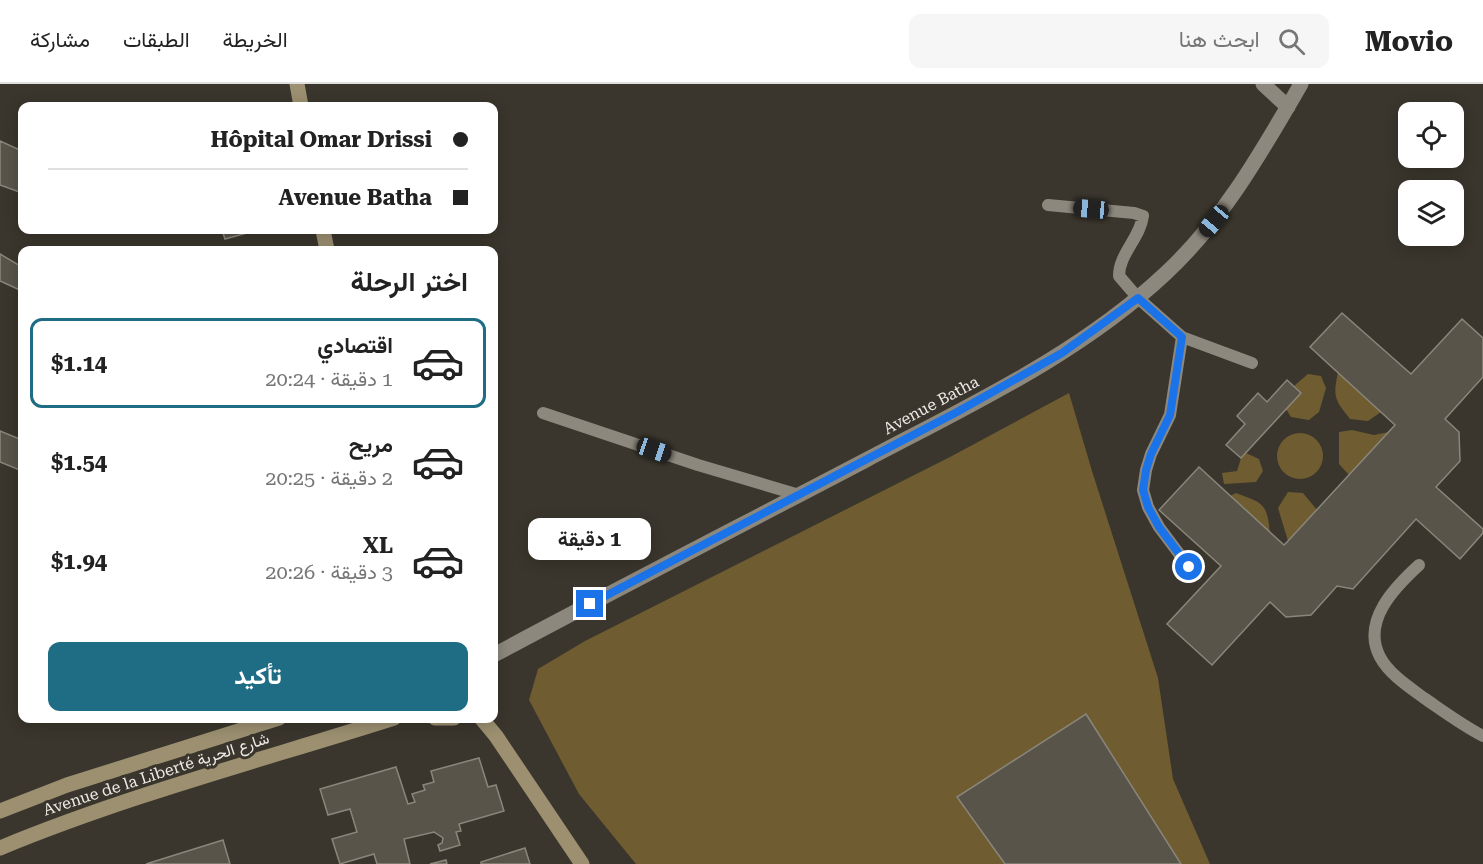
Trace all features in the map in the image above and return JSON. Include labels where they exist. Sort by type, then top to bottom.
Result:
[{"type":"main road","points":[[297,84],[300,102]]},
{"type":"main road","name":"Avenue de la Liberté شارع الحرية","points":[[0,811],[67,785],[263,723]]},
{"type":"main road","name":"Avenue de la Liberté شارع الحرية","points":[[0,848],[46,828],[378,723]]},
{"type":"main road","points":[[485,723],[582,864]]},
{"type":"street","points":[[1263,84],[1288,106]]},
{"type":"street","name":"Avenue Batha","points":[[498,653],[957,412],[1062,353],[1138,298],[1167,272],[1214,221],[1234,195],[1301,84]]},
{"type":"lane","points":[[1048,205],[1134,213],[1143,216],[1142,225],[1119,267],[1119,276],[1138,298],[1182,337],[1252,363]]},
{"type":"lane","points":[[1182,337],[1170,415],[1151,454],[1143,490],[1148,507],[1159,527],[1189,567]]},
{"type":"lane","points":[[543,413],[698,465],[799,495]]},
{"type":"lane","points":[[1419,565],[1389,596],[1379,614],[1374,637],[1379,656],[1390,671],[1411,688],[1483,736]]},
{"type":"shaded area","points":[[1338,372],[1381,412],[1368,421],[1350,419],[1336,397]]},
{"type":"shaded area","points":[[1308,374],[1321,376],[1326,388],[1319,412],[1309,420],[1291,417],[1286,409],[1301,393],[1294,386]]},
{"type":"shaded area","points":[[1069,393],[1158,678],[1173,779],[1210,864],[636,864],[579,794],[529,700],[538,669],[585,641],[950,457]]},
{"type":"shaded area","points":[[1352,430],[1374,435],[1389,432],[1349,475],[1339,464],[1339,432]]},
{"type":"shaded area","points":[[1300,433],[1316,440],[1323,456],[1316,472],[1300,479],[1284,472],[1277,456],[1284,440]]},
{"type":"shaded area","points":[[1246,453],[1259,459],[1263,471],[1256,482],[1224,484],[1222,473],[1237,471],[1241,458]]},
{"type":"shaded area","points":[[1288,492],[1303,493],[1317,510],[1288,541],[1278,508]]},
{"type":"shaded area","points":[[1236,493],[1262,506],[1267,515],[1270,533],[1230,496]]},
{"type":"building","points":[[0,141],[18,149],[18,192],[0,185]]},
{"type":"building","points":[[223,234],[243,234],[225,239]]},
{"type":"building","points":[[0,254],[18,265],[18,289],[0,281]]},
{"type":"building","points":[[1342,313],[1411,374],[1462,319],[1483,338],[1483,377],[1445,419],[1459,432],[1460,461],[1436,487],[1483,529],[1483,533],[1460,559],[1416,519],[1353,589],[1337,586],[1311,615],[1286,617],[1270,602],[1212,665],[1167,624],[1221,566],[1159,510],[1199,467],[1284,545],[1288,541],[1395,425],[1310,347]]},
{"type":"building","points":[[1287,380],[1301,393],[1241,458],[1226,445],[1245,424],[1237,416],[1258,393],[1267,402]]},
{"type":"building","points":[[0,431],[18,438],[18,469],[0,462]]},
{"type":"building","points":[[1086,714],[1181,864],[1005,864],[957,797]]},
{"type":"building","points":[[479,758],[488,787],[496,785],[504,811],[459,824],[461,831],[456,832],[460,845],[440,851],[438,845],[442,843],[443,838],[434,832],[404,839],[410,864],[377,864],[374,854],[340,864],[332,839],[357,832],[350,809],[328,815],[320,789],[396,767],[408,804],[415,802],[412,794],[425,790],[423,785],[434,782],[431,771]]},
{"type":"building","points":[[223,840],[230,864],[146,864]]},
{"type":"building","points":[[525,848],[530,864],[481,864],[481,862]]},
{"type":"building","points":[[446,860],[447,864],[430,864]]},
{"type":"route","points":[[590,604],[957,412],[1062,353],[1138,298],[1182,337],[1170,415],[1151,454],[1143,490],[1148,507],[1159,527],[1189,567]]}]
